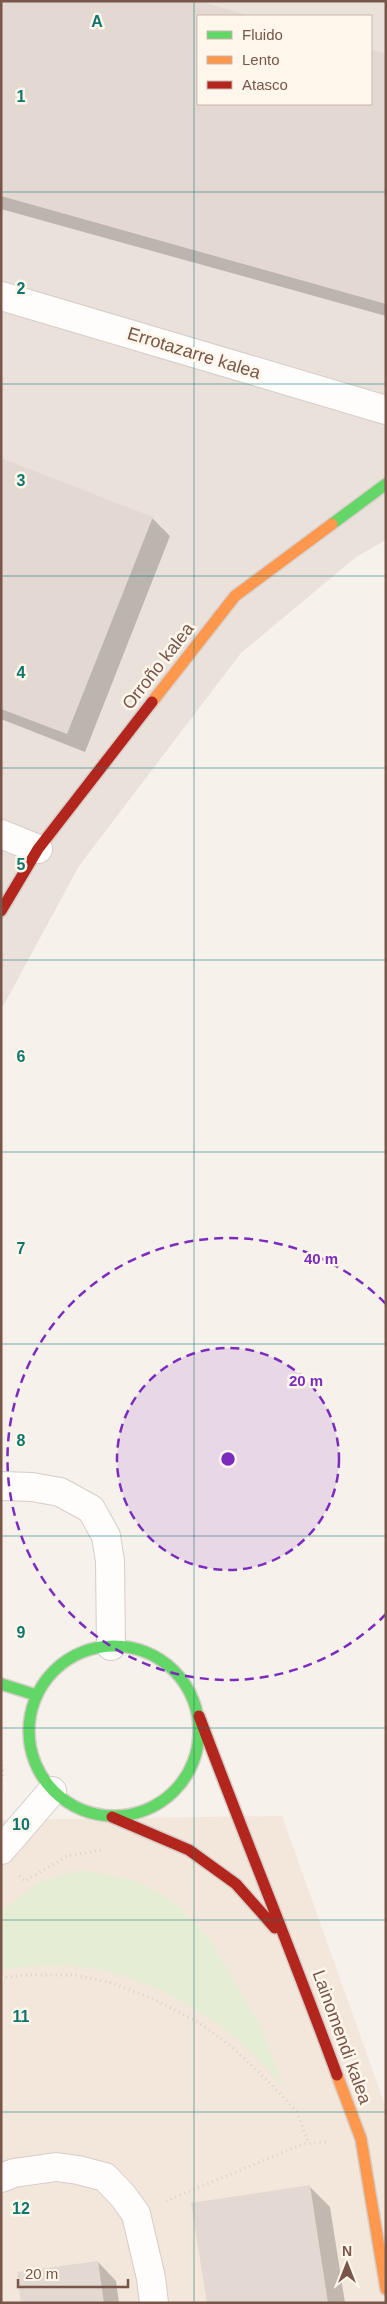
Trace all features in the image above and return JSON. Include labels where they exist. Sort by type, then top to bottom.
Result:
[{"type":"main road","name":"Orroño kalea","points":[[1,911],[38,848],[235,596],[386,484]]},
{"type":"main road","points":[[111,1646],[131,1648],[151,1654],[168,1665],[182,1679],[192,1697],[199,1716],[200,1736],[196,1756],[187,1776],[173,1794],[148,1809],[134,1814],[112,1817],[90,1814],[69,1805],[52,1791],[39,1775],[31,1756],[29,1742],[30,1715],[36,1695],[49,1675],[66,1660],[88,1649],[111,1646]]},
{"type":"main road","points":[[1,1684],[36,1695]]},
{"type":"main road","name":"Lainomendi kalea","points":[[199,1716],[237,1817],[289,1944],[360,2139],[386,2289]]},
{"type":"main road","name":"Lainomendi kalea","points":[[112,1817],[189,1850],[236,1884],[289,1944]]},
{"type":"street","name":"Errotazarre kalea","points":[[1,296],[386,410]]},
{"type":"street","points":[[1,834],[38,848]]},
{"type":"street","points":[[1,1486],[32,1487],[60,1492],[90,1509],[106,1536],[111,1646]]},
{"type":"street","points":[[1,1850],[52,1791]]},
{"type":"street","points":[[1,2178],[14,2172],[56,2167],[87,2172],[105,2178],[123,2196],[136,2214],[151,2278],[154,2303]]},
{"type":"path","points":[[1,1760],[4,1771],[1,1787]]},
{"type":"path","points":[[17,1875],[26,1881],[67,1856],[99,1850],[108,1851]]},
{"type":"path","points":[[1,1978],[23,1975],[75,1975],[109,1982],[153,1999],[198,2022],[232,2047],[285,2098],[297,2112],[309,2144]]},
{"type":"path","points":[[136,2214],[303,2144],[360,2139]]},
{"type":"shaded area","points":[[1,1],[386,1],[386,540],[356,557],[241,653],[79,866],[1,1010]]},
{"type":"shaded area","points":[[282,1816],[386,2108],[386,2303],[1,2303],[1,1820]]},
{"type":"green space","points":[[83,1870],[137,1881],[173,1901],[210,1939],[264,2033],[283,2088],[266,2067],[224,2029],[200,2012],[149,1985],[96,1969],[72,1966],[37,1965],[1,1970],[1,1911],[40,1881]]},
{"type":"building","points":[[1,1],[198,1],[247,15],[197,15],[197,105],[372,105],[372,49],[386,54],[386,304],[1,196]]},
{"type":"building","points":[[1,458],[153,517],[67,734],[1,709]]},
{"type":"building","points":[[310,2185],[328,2303],[207,2303],[191,2203]]},
{"type":"building","points":[[98,2261],[104,2303],[21,2303],[17,2272]]},
{"type":"traffic: fast","points":[[332,524],[386,484]]},
{"type":"traffic: fast","points":[[122,1646],[147,1652],[168,1665],[180,1677],[196,1706],[199,1731],[198,1748],[193,1764],[180,1785],[168,1797],[139,1813],[106,1816],[81,1810],[60,1797],[48,1785],[32,1756],[29,1723],[35,1698],[48,1677],[60,1665],[89,1649],[122,1646]]},
{"type":"traffic: fast","points":[[1,1684],[36,1695]]},
{"type":"traffic: slow","points":[[152,702],[235,596],[332,524]]},
{"type":"traffic: slow","points":[[337,2075],[361,2139],[386,2289]]},
{"type":"traffic: jam","points":[[1,911],[38,849],[152,702]]},
{"type":"traffic: jam","points":[[199,1716],[337,2075]]},
{"type":"traffic: jam","points":[[112,1817],[189,1850],[236,1884],[275,1928]]}]
